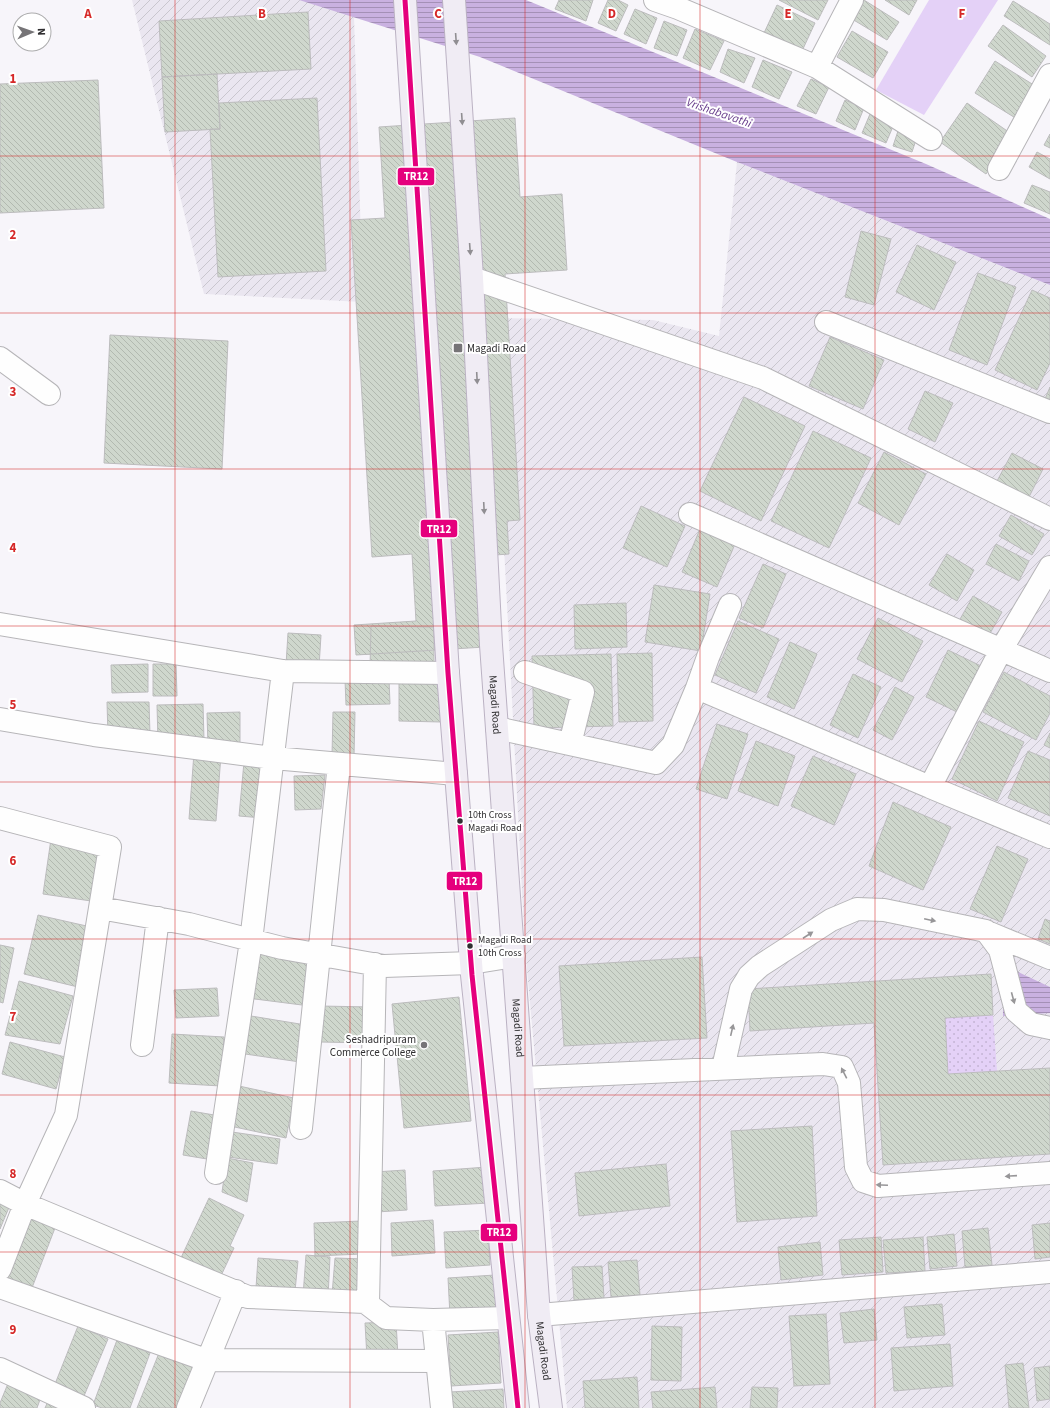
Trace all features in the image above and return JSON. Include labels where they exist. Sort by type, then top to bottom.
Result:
[{"type":"main road","points":[[404,0],[448,673],[471,963],[518,1408]]},
{"type":"main road","name":"Magadi Road","points":[[454,0],[472,278],[497,728],[539,1315],[551,1408]]},
{"type":"street","points":[[655,0],[679,4],[817,67],[931,139]]},
{"type":"street","points":[[817,67],[852,0]]},
{"type":"street","points":[[999,168],[1050,75]]},
{"type":"street","points":[[472,278],[763,378],[1050,519]]},
{"type":"street","points":[[826,322],[1050,412]]},
{"type":"street","points":[[0,358],[49,394]]},
{"type":"street","points":[[690,514],[1050,671]]},
{"type":"street","points":[[930,787],[1001,650],[1050,567]]},
{"type":"street","points":[[497,728],[656,763],[673,745],[730,605]]},
{"type":"street","points":[[0,624],[283,671],[448,673]]},
{"type":"street","points":[[216,1173],[251,941],[283,671]]},
{"type":"street","points":[[525,672],[582,692],[570,744]]},
{"type":"street","points":[[697,688],[930,787],[1050,836]]},
{"type":"street","points":[[0,719],[94,734],[273,758],[456,774]]},
{"type":"street","points":[[301,1128],[339,764]]},
{"type":"street","points":[[0,818],[110,847],[66,1115],[25,1204],[0,1269]]},
{"type":"street","points":[[100,908],[189,924],[251,941],[384,966],[471,963],[514,956]]},
{"type":"street","points":[[723,1068],[741,989],[748,976],[760,966],[831,920],[857,909],[884,910],[986,931],[1050,958]]},
{"type":"street","points":[[142,1045],[158,918]]},
{"type":"street","points":[[986,931],[1000,950],[1016,1011],[1031,1024],[1050,1028]]},
{"type":"street","points":[[368,1304],[375,964]]},
{"type":"street","points":[[522,1078],[823,1064],[842,1067],[849,1083],[856,1167],[863,1181],[878,1186],[1050,1173]]},
{"type":"street","points":[[0,1192],[25,1204],[248,1296],[366,1302],[386,1318],[434,1320],[508,1318]]},
{"type":"street","points":[[539,1315],[1050,1272]]},
{"type":"street","points":[[0,1287],[206,1360],[438,1361]]},
{"type":"street","points":[[188,1408],[206,1360],[236,1291]]},
{"type":"street","points":[[434,1320],[442,1408]]},
{"type":"street","points":[[0,1369],[84,1408]]},
{"type":"shaded area","points":[[132,0],[299,0],[354,16],[363,302],[204,294]]},
{"type":"shaded area","points":[[929,0],[998,0],[924,115],[876,90]]},
{"type":"shaded area","points":[[737,162],[1050,285],[1050,1408],[567,1408],[525,948],[492,318],[653,320],[719,336]]},
{"type":"shaded area","points":[[993,1015],[997,1071],[948,1074],[945,1018]]},
{"type":"water","name":"Vrishabavathi","points":[[299,0],[526,0],[926,164],[1050,219],[1050,285],[737,162],[480,57]]},
{"type":"water","points":[[1003,965],[1050,987],[1050,1013],[1003,1016]]},
{"type":"building","points":[[559,0],[593,0],[586,21],[555,9]]},
{"type":"building","points":[[608,0],[618,0],[628,5],[616,31],[598,23]]},
{"type":"building","points":[[779,0],[828,0],[818,20]]},
{"type":"building","points":[[864,0],[899,22],[887,40],[852,19]]},
{"type":"building","points":[[885,0],[917,0],[909,15]]},
{"type":"building","points":[[1013,1],[1050,24],[1050,45],[1004,16]]},
{"type":"building","points":[[777,5],[815,23],[802,51],[764,33]]},
{"type":"building","points":[[635,9],[657,18],[646,44],[624,34]]},
{"type":"building","points":[[308,12],[311,69],[162,77],[159,21]]},
{"type":"building","points":[[664,21],[687,30],[677,56],[654,48]]},
{"type":"building","points":[[1003,25],[1046,56],[1032,77],[988,46]]},
{"type":"building","points":[[695,29],[724,41],[710,70],[683,58]]},
{"type":"building","points":[[852,31],[888,52],[873,78],[837,57]]},
{"type":"building","points":[[728,49],[755,58],[744,83],[720,72]]},
{"type":"building","points":[[763,60],[792,72],[779,99],[752,87]]},
{"type":"building","points":[[995,61],[1037,87],[1017,119],[975,93]]},
{"type":"building","points":[[217,74],[220,129],[165,132],[162,77]]},
{"type":"building","points":[[811,79],[829,87],[816,114],[797,106]]},
{"type":"building","points":[[98,80],[104,208],[0,213],[0,84]]},
{"type":"building","points":[[317,98],[326,271],[218,277],[210,129],[220,129],[219,103]]},
{"type":"building","points":[[845,100],[864,108],[855,130],[836,121]]},
{"type":"building","points":[[967,103],[1013,135],[986,174],[940,142]]},
{"type":"building","points":[[870,114],[894,124],[886,143],[862,133]]},
{"type":"building","points":[[515,118],[520,197],[562,194],[567,270],[505,274],[520,520],[507,521],[509,554],[495,555],[501,646],[356,655],[354,625],[416,621],[412,554],[372,557],[351,220],[385,218],[379,127]]},
{"type":"building","points":[[898,131],[917,137],[912,152],[893,146]]},
{"type":"building","points":[[1050,134],[1050,148],[1044,145]]},
{"type":"building","points":[[1037,152],[1050,159],[1050,179],[1029,167]]},
{"type":"building","points":[[1032,185],[1050,192],[1050,214],[1024,203]]},
{"type":"building","points":[[861,231],[891,239],[874,305],[845,297]]},
{"type":"building","points":[[917,245],[956,262],[934,310],[896,292]]},
{"type":"building","points":[[978,273],[1016,287],[987,365],[949,350]]},
{"type":"building","points":[[1032,290],[1050,298],[1050,363],[1037,390],[995,370]]},
{"type":"building","points":[[110,335],[228,341],[222,469],[104,463]]},
{"type":"building","points":[[830,337],[884,360],[863,409],[809,386]]},
{"type":"building","points":[[1050,387],[1050,402],[1045,399]]},
{"type":"building","points":[[925,391],[953,403],[935,442],[908,429]]},
{"type":"building","points":[[744,397],[805,426],[761,521],[700,491]]},
{"type":"building","points":[[813,431],[871,458],[829,548],[771,521]]},
{"type":"building","points":[[884,452],[926,474],[899,525],[858,503]]},
{"type":"building","points":[[1012,453],[1043,469],[1029,497],[997,481]]},
{"type":"building","points":[[641,506],[685,526],[667,567],[623,548]]},
{"type":"building","points":[[1011,515],[1044,534],[1032,555],[999,536]]},
{"type":"building","points":[[700,529],[735,544],[717,587],[682,572]]},
{"type":"building","points":[[996,544],[1029,561],[1019,581],[986,564]]},
{"type":"building","points":[[947,554],[974,570],[957,601],[929,585]]},
{"type":"building","points":[[763,564],[786,574],[763,628],[739,618]]},
{"type":"building","points":[[654,585],[710,594],[701,651],[645,642]]},
{"type":"building","points":[[973,596],[1002,612],[988,637],[959,621]]},
{"type":"building","points":[[626,603],[627,647],[575,649],[574,605]]},
{"type":"building","points":[[878,618],[923,641],[902,682],[857,659]]},
{"type":"building","points":[[738,621],[779,639],[756,693],[715,675]]},
{"type":"building","points":[[371,626],[434,627],[434,668],[370,668]]},
{"type":"building","points":[[288,633],[321,635],[319,667],[286,665]]},
{"type":"building","points":[[790,642],[817,654],[794,709],[767,697]]},
{"type":"building","points":[[948,650],[981,666],[959,713],[926,697]]},
{"type":"building","points":[[652,653],[653,721],[619,722],[617,654]]},
{"type":"building","points":[[611,654],[613,726],[534,728],[532,656]]},
{"type":"building","points":[[148,664],[148,692],[112,693],[111,665]]},
{"type":"building","points":[[153,664],[176,664],[177,696],[153,696]]},
{"type":"building","points":[[1004,672],[1050,696],[1050,713],[1036,740],[983,712]]},
{"type":"building","points":[[853,674],[881,687],[858,738],[830,725]]},
{"type":"building","points":[[389,679],[390,704],[346,705],[345,680]]},
{"type":"building","points":[[399,680],[442,681],[441,722],[399,721]]},
{"type":"building","points":[[895,687],[914,697],[892,740],[873,730]]},
{"type":"building","points":[[107,702],[149,702],[150,735],[108,736]]},
{"type":"building","points":[[203,704],[204,740],[158,741],[157,705]]},
{"type":"building","points":[[240,712],[240,745],[208,746],[207,713]]},
{"type":"building","points":[[333,712],[355,712],[354,756],[332,755]]},
{"type":"building","points":[[979,721],[1024,742],[997,801],[952,779]]},
{"type":"building","points":[[717,724],[748,734],[727,799],[696,789]]},
{"type":"building","points":[[1050,733],[1050,748],[1044,745]]},
{"type":"building","points":[[756,741],[795,756],[778,806],[738,791]]},
{"type":"building","points":[[1028,751],[1050,760],[1050,816],[1008,798]]},
{"type":"building","points":[[194,753],[221,755],[216,821],[189,819]]},
{"type":"building","points":[[813,756],[856,774],[834,825],[791,806]]},
{"type":"building","points":[[244,762],[269,764],[263,818],[239,816]]},
{"type":"building","points":[[325,775],[321,809],[295,810],[294,776]]},
{"type":"building","points":[[893,802],[951,827],[923,890],[869,866]]},
{"type":"building","points":[[51,839],[106,847],[98,902],[43,894]]},
{"type":"building","points":[[997,846],[1028,859],[1001,922],[970,909]]},
{"type":"building","points":[[38,915],[91,927],[78,987],[24,974]]},
{"type":"building","points":[[1045,919],[1050,921],[1050,944],[1038,939]]},
{"type":"building","points":[[0,945],[14,948],[3,1003],[0,1002]]},
{"type":"building","points":[[253,950],[308,957],[302,1005],[247,998]]},
{"type":"building","points":[[702,957],[707,1038],[564,1046],[559,966]]},
{"type":"building","points":[[991,974],[993,1015],[945,1018],[948,1074],[1050,1068],[1050,1154],[883,1165],[874,1023],[750,1031],[748,989]]},
{"type":"building","points":[[19,981],[73,996],[60,1044],[5,1035]]},
{"type":"building","points":[[217,988],[219,1016],[176,1018],[174,990]]},
{"type":"building","points":[[459,997],[471,1121],[404,1128],[392,1004]]},
{"type":"building","points":[[320,1006],[371,1007],[371,1043],[320,1042]]},
{"type":"building","points":[[251,1016],[306,1025],[300,1062],[245,1054]]},
{"type":"building","points":[[172,1034],[224,1037],[221,1086],[169,1083]]},
{"type":"building","points":[[10,1042],[65,1057],[56,1089],[2,1074]]},
{"type":"building","points":[[239,1086],[294,1098],[286,1138],[230,1126]]},
{"type":"building","points":[[191,1111],[220,1116],[213,1160],[183,1155]]},
{"type":"building","points":[[812,1126],[817,1216],[737,1222],[731,1131]]},
{"type":"building","points":[[232,1132],[280,1139],[277,1164],[228,1157]]},
{"type":"building","points":[[227,1158],[253,1163],[247,1202],[222,1192]]},
{"type":"building","points":[[666,1164],[670,1206],[579,1216],[575,1173]]},
{"type":"building","points":[[487,1167],[489,1203],[435,1206],[433,1171]]},
{"type":"building","points":[[405,1170],[407,1210],[377,1212],[375,1172]]},
{"type":"building","points":[[209,1198],[244,1215],[230,1246],[234,1248],[219,1280],[179,1262]]},
{"type":"building","points":[[0,1201],[10,1205],[0,1229]]},
{"type":"building","points":[[28,1218],[55,1228],[30,1293],[3,1283]]},
{"type":"building","points":[[433,1220],[435,1253],[392,1256],[391,1223]]},
{"type":"building","points":[[361,1221],[362,1254],[315,1256],[314,1223]]},
{"type":"building","points":[[1050,1223],[1050,1257],[1035,1259],[1032,1225]]},
{"type":"building","points":[[988,1228],[992,1265],[965,1267],[962,1231]]},
{"type":"building","points":[[488,1230],[490,1265],[446,1268],[444,1232]]},
{"type":"building","points":[[954,1234],[957,1266],[930,1269],[927,1237]]},
{"type":"building","points":[[881,1237],[883,1272],[842,1275],[839,1240]]},
{"type":"building","points":[[923,1237],[925,1271],[886,1273],[883,1240]]},
{"type":"building","points":[[820,1242],[823,1275],[781,1280],[778,1247]]},
{"type":"building","points":[[306,1255],[330,1257],[328,1298],[303,1296]]},
{"type":"building","points":[[258,1258],[298,1261],[295,1291],[256,1288]]},
{"type":"building","points":[[335,1258],[364,1259],[361,1297],[332,1295]]},
{"type":"building","points":[[637,1260],[640,1295],[611,1297],[608,1262]]},
{"type":"building","points":[[602,1266],[604,1298],[574,1300],[572,1267]]},
{"type":"building","points":[[495,1275],[498,1314],[450,1316],[448,1278]]},
{"type":"building","points":[[942,1304],[945,1335],[907,1338],[904,1307]]},
{"type":"building","points":[[874,1309],[877,1340],[844,1343],[840,1313]]},
{"type":"building","points":[[826,1314],[830,1384],[794,1386],[789,1316]]},
{"type":"building","points":[[396,1322],[398,1356],[367,1358],[365,1323]]},
{"type":"building","points":[[78,1326],[108,1339],[84,1396],[55,1384]]},
{"type":"building","points":[[652,1326],[682,1327],[681,1381],[651,1380]]},
{"type":"building","points":[[498,1332],[501,1383],[451,1386],[448,1335]]},
{"type":"building","points":[[117,1340],[150,1353],[130,1408],[102,1408],[93,1405]]},
{"type":"building","points":[[950,1344],[953,1386],[894,1391],[891,1348]]},
{"type":"building","points":[[159,1353],[200,1370],[184,1408],[137,1408]]},
{"type":"building","points":[[1023,1363],[1029,1408],[1009,1408],[1005,1365]]},
{"type":"building","points":[[1050,1366],[1050,1399],[1037,1401],[1034,1368]]},
{"type":"building","points":[[637,1377],[639,1408],[585,1408],[583,1381]]},
{"type":"building","points":[[9,1381],[42,1394],[37,1408],[0,1408],[0,1403]]},
{"type":"building","points":[[715,1387],[717,1408],[653,1408],[651,1392]]},
{"type":"building","points":[[752,1387],[778,1388],[777,1408],[750,1408]]},
{"type":"building","points":[[503,1389],[504,1408],[451,1408],[450,1392]]},
{"type":"building","points":[[49,1399],[70,1408],[45,1408]]},
{"type":"transit line","name":"TR12","points":[[405,0],[448,673],[472,975],[518,1408]]},
{"type":"place","name":"Magadi Road","points":[[458,348]]},
{"type":"place","name":"10th Cross Magadi Road","points":[[460,821]]},
{"type":"place","name":"Magadi Road 10th Cross","points":[[470,946]]},
{"type":"place","name":"Seshadripuram Commerce College","points":[[424,1045]]}]
